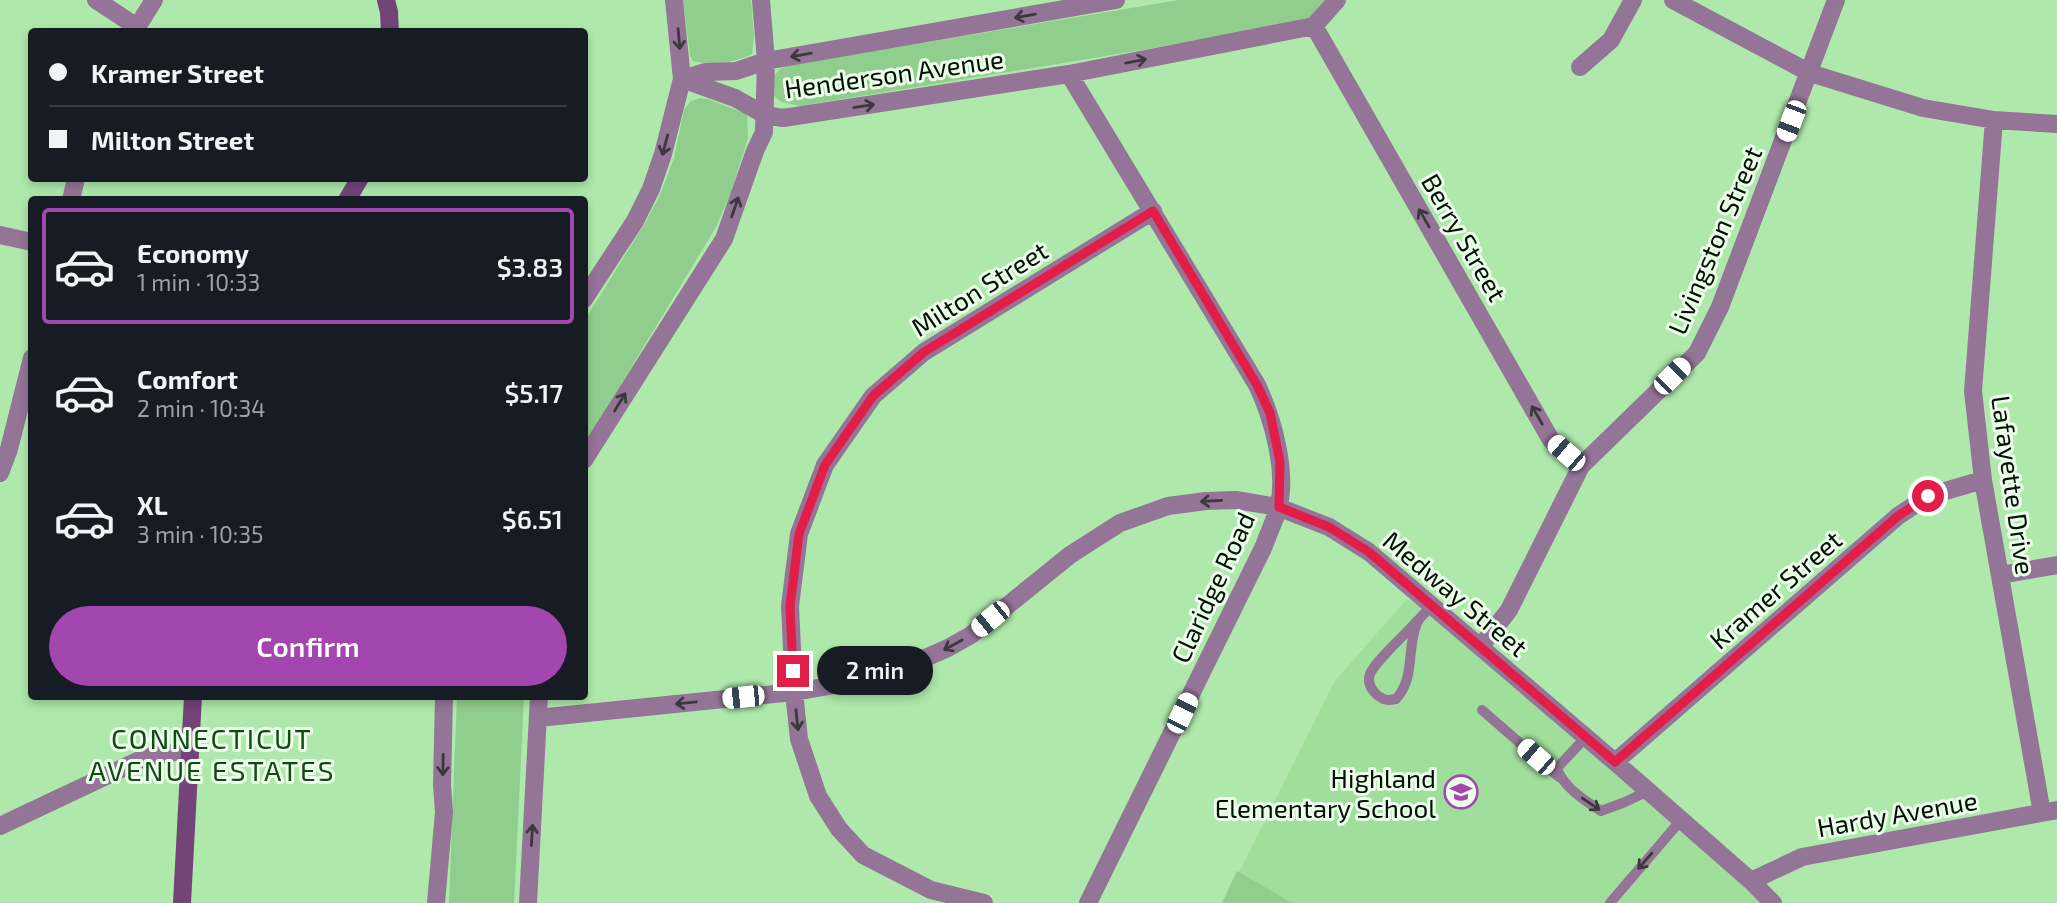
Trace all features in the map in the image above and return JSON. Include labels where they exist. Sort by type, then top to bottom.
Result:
[{"type":"street","points":[[96,0],[134,28]]},
{"type":"street","points":[[386,0],[390,28]]},
{"type":"street","points":[[588,293],[635,221],[651,189],[663,154],[682,79],[674,0]]},
{"type":"street","points":[[588,454],[724,239],[764,132],[766,61],[761,0]]},
{"type":"street","name":"Henderson Avenue","points":[[682,79],[705,72],[736,71],[766,61],[1116,0]]},
{"type":"street","points":[[1314,26],[1337,0]]},
{"type":"street","points":[[1580,67],[1611,40],[1633,0]]},
{"type":"street","points":[[1673,0],[1810,73],[1923,108],[1994,120],[2057,124]]},
{"type":"street","name":"Livingston Street","points":[[1481,646],[1509,610],[1581,466],[1697,353],[1720,307],[1836,0]]},
{"type":"street","points":[[136,28],[150,1]]},
{"type":"street","name":"Henderson Avenue","points":[[682,79],[735,97],[765,115],[783,118],[1069,74],[1314,26]]},
{"type":"street","name":"Berry Street","points":[[1314,26],[1551,440],[1581,466]]},
{"type":"street","name":"Claridge Road","points":[[1069,74],[1257,385],[1270,413],[1280,462],[1279,507],[1264,546],[1088,903]]},
{"type":"street","name":"Lafayette Drive","points":[[1994,120],[1973,391],[1983,480],[2000,575],[2049,812]]},
{"type":"street","name":"Milton Street","points":[[984,903],[930,890],[863,855],[847,838],[818,796],[799,739],[794,692],[790,606],[799,534],[825,465],[873,396],[924,352],[1153,211]]},
{"type":"street","points":[[0,235],[28,241]]},
{"type":"street","points":[[0,473],[28,375]]},
{"type":"street","name":"Kramer Street","points":[[1615,762],[1898,516],[1928,496],[1983,480]]},
{"type":"street","name":"Medway Street","points":[[538,718],[794,692],[883,677],[971,635],[1070,555],[1120,523],[1168,506],[1236,500],[1279,507],[1329,527],[1369,552],[1615,762],[1773,903]]},
{"type":"street","points":[[2000,575],[2057,565]]},
{"type":"street","points":[[182,903],[193,700]]},
{"type":"street","points":[[436,903],[444,812],[444,700]]},
{"type":"street","points":[[528,903],[539,700]]},
{"type":"street","points":[[0,826],[144,758],[191,749]]},
{"type":"street","name":"Hardy Avenue","points":[[1751,881],[1802,857],[2049,812]]},
{"type":"lane","points":[[1418,620],[1411,642],[1412,665],[1404,690],[1396,699],[1387,701],[1380,698],[1370,688],[1369,676],[1418,620],[1433,606]]},
{"type":"lane","points":[[1482,710],[1585,801],[1601,811],[1648,791]]},
{"type":"lane","points":[[1560,778],[1557,768],[1586,737]]},
{"type":"lane","points":[[1610,903],[1681,820]]},
{"type":"shaded area","points":[[683,0],[751,0],[754,36],[752,54],[723,63],[693,61]]},
{"type":"shaded area","points":[[1179,0],[1329,0],[1317,14],[1306,20],[1142,50],[800,106],[782,102],[773,95],[774,76],[780,69],[791,65]]},
{"type":"shaded area","points":[[700,98],[708,99],[747,114],[748,138],[730,195],[716,227],[588,439],[588,315],[660,195],[674,158],[684,110],[690,102]]},
{"type":"shaded area","name":"Highland Elementary School","points":[[1406,600],[1432,606],[1768,903],[1224,903],[1335,681]]},
{"type":"shaded area","points":[[457,700],[524,700],[514,903],[449,903]]},
{"type":"shaded area","points":[[1237,871],[1292,903],[1222,903]]},
{"type":"place","name":"Highland Elementary School","points":[[1461,792]]},
{"type":"district","name":"CONNECTICUT AVENUE ESTATES","points":[[212,754]]},
{"type":"route","points":[[793,671],[790,606],[799,534],[825,465],[873,396],[924,352],[1153,211],[1257,385],[1270,413],[1280,462],[1279,507],[1329,527],[1369,552],[1615,762],[1898,516],[1928,496]]}]
